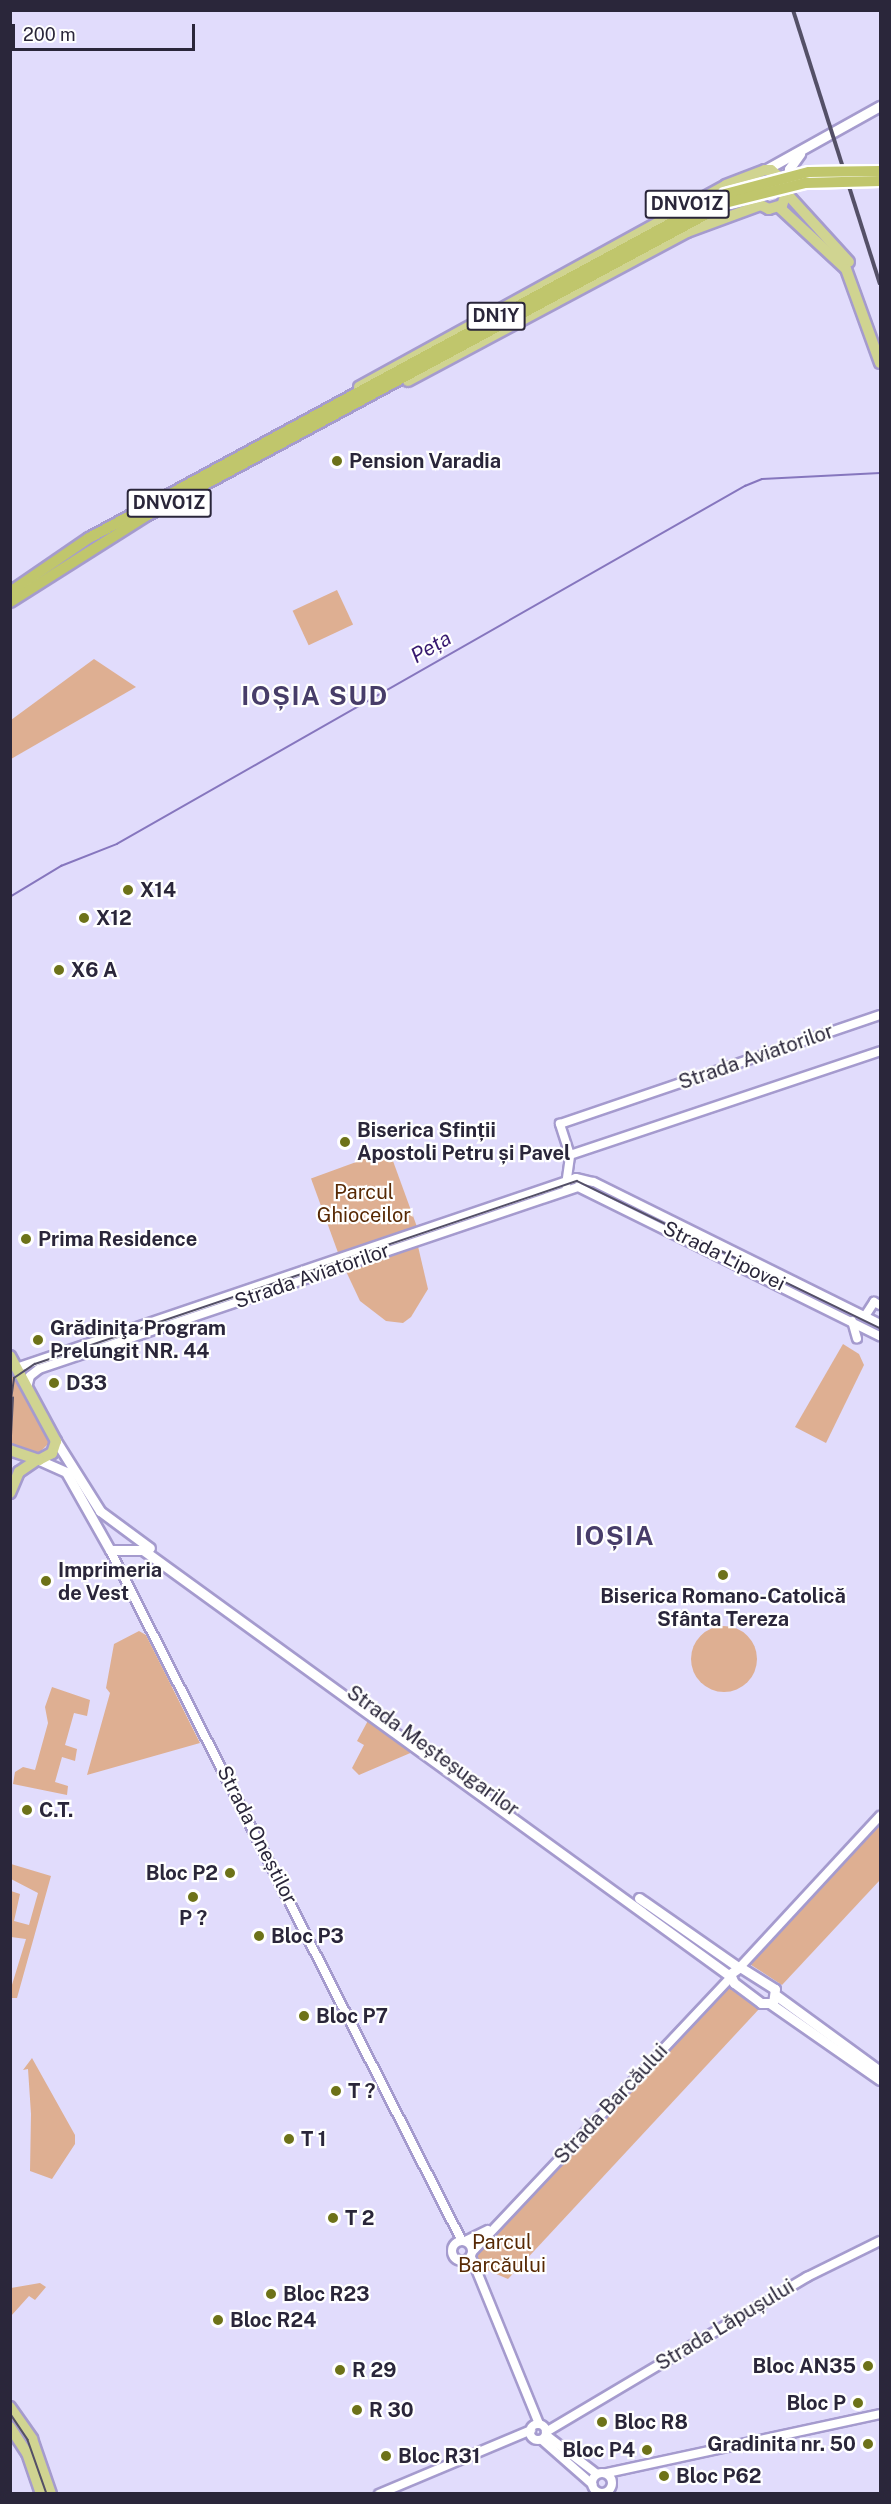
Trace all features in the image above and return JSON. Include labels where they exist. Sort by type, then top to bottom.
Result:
[{"type":"highway","name":"DN1Y","points":[[269,440],[727,198],[797,174],[880,171]]},
{"type":"highway","name":"DN1Y","points":[[334,414],[727,198],[805,183],[880,181]]},
{"type":"highway","name":"DNVO1Z","points":[[10,602],[93,545],[334,414]]},
{"type":"highway","name":"DNVO1Z","points":[[14,589],[89,538],[269,440]]},
{"type":"main road","points":[[760,172],[880,106]]},
{"type":"main road","points":[[806,148],[791,164],[787,182],[789,196],[845,256],[866,294],[880,340]]},
{"type":"main road","points":[[760,172],[787,182]]},
{"type":"main road","name":"DNVO1Z","points":[[759,206],[749,192],[760,172]]},
{"type":"main road","name":"DNVO1Z","points":[[269,440],[621,240],[714,190],[760,172]]},
{"type":"main road","points":[[789,196],[779,207],[846,269],[880,363]]},
{"type":"main road","name":"DNVO1Z","points":[[334,414],[476,346],[704,224],[759,206],[779,207]]},
{"type":"main road","points":[[10,1356],[56,1441],[99,1511],[119,1524],[108,1530],[105,1538]]},
{"type":"main road","points":[[10,1493],[19,1472],[52,1453],[56,1441]]},
{"type":"main road","points":[[10,1450],[65,1471],[105,1538],[118,1552],[131,1532]]},
{"type":"main road","name":"Strada Meșteșugarilor","points":[[118,1552],[143,1550],[761,2003],[774,2000],[743,1966],[119,1524]]},
{"type":"main road","points":[[730,1980],[743,1966]]},
{"type":"main road","points":[[774,2000],[880,2071]]},
{"type":"main road","points":[[774,2000],[880,2080]]},
{"type":"main road","points":[[10,2407],[32,2439],[51,2493]]},
{"type":"main road","points":[[10,2427],[27,2453],[41,2493]]},
{"type":"street","name":"Strada Aviatorilor","points":[[27,1389],[30,1376],[39,1369],[564,1190],[570,1155],[560,1124],[880,1015]]},
{"type":"street","name":"Strada Aviatorilor","points":[[570,1155],[880,1051]]},
{"type":"street","name":"Strada Aviatorilor","points":[[14,1367],[567,1180]]},
{"type":"street","name":"Strada Lipovei","points":[[567,1180],[594,1182],[880,1324]]},
{"type":"street","name":"Strada Lipovei","points":[[564,1190],[586,1188],[880,1336]]},
{"type":"street","points":[[865,1316],[874,1302],[880,1305]]},
{"type":"street","points":[[851,1320],[857,1338]]},
{"type":"street","name":"Strada Oneștilor","points":[[118,1552],[443,2210],[464,2241],[468,2257],[453,2256],[453,2246],[443,2210]]},
{"type":"street","points":[[743,1966],[880,1816]]},
{"type":"street","name":"Strada Barcăului","points":[[468,2257],[496,2224],[730,1980]]},
{"type":"street","name":"Strada Barcăului","points":[[453,2246],[496,2224]]},
{"type":"street","name":"Strada Lăpușului","points":[[379,2493],[515,2437],[539,2432],[573,2415],[807,2277],[880,2241]]},
{"type":"street","points":[[468,2257],[539,2432],[603,2493],[627,2471]]},
{"type":"street","points":[[592,2484],[602,2474],[627,2471],[880,2414]]},
{"type":"street","points":[[539,2432],[602,2474],[619,2493]]},
{"type":"green space","points":[[337,590],[353,624],[309,645],[293,611]]},
{"type":"green space","points":[[94,659],[136,687],[11,759],[11,720]]},
{"type":"green space","name":"Parcul Ghioceilor","points":[[389,1150],[418,1231],[340,1259],[311,1178]]},
{"type":"green space","name":"Parcul Ghioceilor","points":[[417,1242],[428,1289],[411,1317],[403,1323],[386,1321],[360,1301],[344,1267]]},
{"type":"green space","points":[[843,1344],[859,1354],[864,1365],[826,1443],[795,1427]]},
{"type":"green space","points":[[10,1370],[50,1442],[39,1453],[11,1444]]},
{"type":"green space","points":[[718,1626],[730,1626],[742,1631],[752,1641],[757,1659],[755,1672],[742,1687],[730,1692],[718,1692],[706,1687],[696,1677],[691,1665],[691,1653],[696,1641],[706,1631]]},
{"type":"green space","points":[[139,1631],[146,1635],[200,1743],[87,1775],[110,1693],[106,1688],[114,1644]]},
{"type":"green space","points":[[52,1687],[90,1700],[87,1716],[74,1713],[65,1745],[77,1749],[75,1761],[62,1757],[55,1782],[68,1786],[67,1795],[13,1784],[15,1772],[23,1767],[35,1770],[48,1723],[45,1707]]},
{"type":"green space","points":[[371,1715],[415,1751],[359,1775],[352,1768],[364,1745],[357,1741]]},
{"type":"green space","points":[[880,1821],[880,1880],[782,1985],[748,1963]]},
{"type":"green space","points":[[11,1864],[51,1876],[17,1998],[11,1998],[11,1988],[26,1939],[11,1937],[11,1891],[20,1894],[14,1921],[29,1925],[38,1893],[11,1879]]},
{"type":"green space","name":"Parcul Barcăului","points":[[727,1984],[760,2008],[508,2279],[475,2265],[477,2248]]},
{"type":"green space","points":[[32,2058],[75,2135],[75,2144],[52,2179],[30,2171],[31,2114],[28,2069],[23,2070]]},
{"type":"green space","points":[[40,2283],[46,2287],[35,2300],[29,2296],[11,2316],[11,2288]]},
{"type":"waterway","name":"Peța","points":[[10,897],[61,866],[117,844],[745,486],[762,479],[880,473]]},
{"type":"tram line","points":[[10,1407],[14,1378],[35,1364],[577,1181],[880,1328]]},
{"type":"tram line","points":[[10,1455],[13,1398]]},
{"type":"tram line","points":[[10,2413],[28,2440],[47,2494]]},
{"type":"railway","points":[[793,10],[880,285]]},
{"type":"place","name":"Pension Varadia","points":[[337,461]]},
{"type":"place","name":"X14","points":[[128,890]]},
{"type":"place","name":"X12","points":[[84,918]]},
{"type":"place","name":"X6 A","points":[[59,970]]},
{"type":"place","name":"Biserica Sfinții Apostoli Petru și Pavel","points":[[345,1142]]},
{"type":"place","name":"Prima Residence","points":[[26,1239]]},
{"type":"place","name":"Grădiniţa Program Prelungit NR. 44","points":[[38,1340]]},
{"type":"place","name":"D33","points":[[54,1383]]},
{"type":"place","name":"Biserica Romano-Catolică Sfânta Tereza","points":[[723,1575]]},
{"type":"place","name":"Imprimeria de Vest","points":[[46,1581]]},
{"type":"place","name":"C.T.","points":[[27,1810]]},
{"type":"place","name":"Bloc P2","points":[[230,1873]]},
{"type":"place","name":"P ?","points":[[193,1897]]},
{"type":"place","name":"Bloc P3","points":[[259,1936]]},
{"type":"place","name":"Bloc P7","points":[[304,2016]]},
{"type":"place","name":"T ?","points":[[336,2091]]},
{"type":"place","name":"T 1","points":[[289,2139]]},
{"type":"place","name":"T 2","points":[[333,2218]]},
{"type":"place","name":"Bloc R23","points":[[271,2294]]},
{"type":"place","name":"Bloc R24","points":[[218,2320]]},
{"type":"place","name":"Bloc AN35","points":[[868,2366]]},
{"type":"place","name":"R 29","points":[[340,2370]]},
{"type":"place","name":"Bloc P","points":[[858,2403]]},
{"type":"place","name":"R 30","points":[[357,2410]]},
{"type":"place","name":"Bloc R8","points":[[602,2422]]},
{"type":"place","name":"Gradinita nr. 50","points":[[868,2444]]},
{"type":"place","name":"Bloc P4","points":[[647,2450]]},
{"type":"place","name":"Bloc R31","points":[[386,2456]]},
{"type":"place","name":"Bloc P62","points":[[664,2476]]},
{"type":"district","name":"IOȘIA SUD","points":[[315,696]]},
{"type":"district","name":"IOȘIA","points":[[615,1536]]}]
